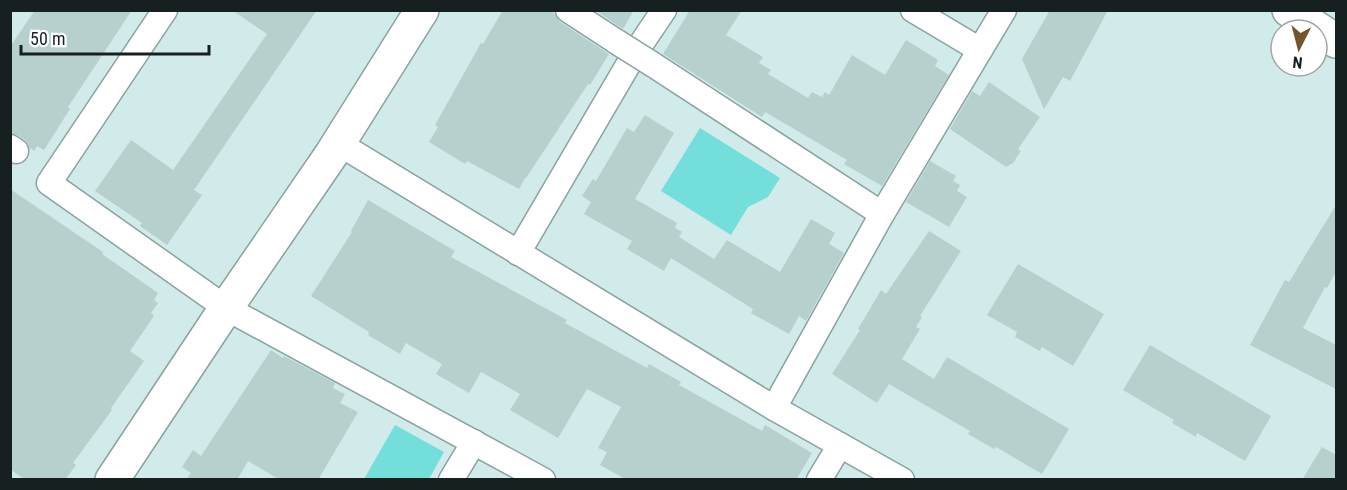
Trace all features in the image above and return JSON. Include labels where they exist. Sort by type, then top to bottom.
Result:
[{"type":"street","points":[[165,10],[49,183],[226,308],[543,480]]},
{"type":"street","points":[[112,480],[338,143],[422,10]]},
{"type":"street","points":[[568,10],[882,214]]},
{"type":"street","points":[[518,253],[635,53],[664,10]]},
{"type":"street","points":[[913,10],[980,50]]},
{"type":"street","points":[[774,408],[882,214],[1004,10]]},
{"type":"street","points":[[1289,10],[1336,41]]},
{"type":"street","points":[[1328,10],[1336,16]]},
{"type":"street","points":[[338,143],[774,408],[902,480]]},
{"type":"street","points":[[451,480],[474,442]]},
{"type":"street","points":[[819,480],[840,445]]},
{"type":"shaded area","points":[[700,128],[780,178],[768,197],[748,207],[731,235],[661,191]]},
{"type":"shaded area","points":[[395,425],[444,452],[429,479],[364,479]]},
{"type":"building","points":[[35,10],[132,10],[68,107],[70,109],[44,150],[37,146],[34,151],[24,139],[10,133],[10,47]]},
{"type":"building","points":[[232,10],[317,10],[194,190],[202,195],[167,245],[140,226],[142,223],[95,191],[131,140],[173,170],[267,34]]},
{"type":"building","points":[[503,10],[549,10],[560,22],[609,54],[519,189],[467,161],[465,164],[429,142],[438,127],[435,125],[481,43],[483,44]]},
{"type":"building","points":[[595,10],[634,10],[623,29]]},
{"type":"building","points":[[690,10],[742,10],[726,35],[763,57],[759,63],[771,70],[768,74],[808,98],[812,92],[822,97],[825,92],[829,95],[852,55],[885,75],[906,40],[938,60],[935,66],[949,75],[882,186],[844,164],[847,160],[765,112],[762,117],[663,54]]},
{"type":"building","points":[[1050,10],[1108,10],[1070,81],[1063,77],[1044,109],[1022,59]]},
{"type":"building","points":[[989,82],[1040,117],[1018,149],[1021,151],[1013,163],[1006,167],[950,129],[972,91],[980,96]]},
{"type":"building","points":[[645,115],[674,133],[635,199],[677,223],[675,228],[682,232],[679,237],[714,259],[727,240],[780,272],[811,219],[835,233],[829,244],[844,253],[806,321],[799,316],[789,334],[751,313],[753,309],[671,258],[664,271],[627,249],[632,241],[584,214],[591,202],[582,196],[593,179],[596,181],[627,128],[634,132]]},
{"type":"building","points":[[930,161],[956,176],[953,181],[960,185],[957,191],[967,197],[949,227],[906,202]]},
{"type":"building","points":[[10,189],[103,252],[102,254],[158,293],[154,300],[158,303],[151,313],[154,316],[130,351],[144,361],[73,463],[76,465],[65,480],[25,480],[10,469]]},
{"type":"building","points":[[368,200],[455,251],[451,257],[567,320],[565,323],[647,368],[649,364],[681,382],[679,385],[762,431],[765,425],[812,453],[796,480],[627,480],[600,465],[607,452],[598,448],[621,407],[587,389],[558,438],[510,410],[520,394],[481,372],[469,393],[436,374],[442,364],[406,343],[400,354],[368,335],[369,332],[311,296],[352,232]]},
{"type":"building","points":[[1336,205],[1336,272],[1327,288],[1325,287],[1303,328],[1336,345],[1336,389],[1250,345],[1285,280],[1289,282]]},
{"type":"building","points":[[929,231],[961,251],[920,316],[922,317],[916,327],[920,329],[902,359],[934,379],[947,357],[1069,429],[1042,474],[996,447],[994,449],[968,434],[970,431],[889,384],[877,403],[832,374],[860,330],[858,329],[881,290],[886,294]]},
{"type":"building","points":[[1018,264],[1104,314],[1073,366],[1042,347],[1040,351],[1015,337],[1017,332],[987,315]]},
{"type":"building","points":[[1150,345],[1271,416],[1245,461],[1197,433],[1196,437],[1172,423],[1174,420],[1123,390]]},
{"type":"building","points":[[271,350],[335,383],[333,388],[345,394],[340,403],[358,412],[318,480],[280,480],[248,461],[237,480],[186,480],[191,473],[182,467],[193,450],[201,456]]},
{"type":"building","points":[[1322,447],[1336,455],[1336,480],[1302,480]]}]
